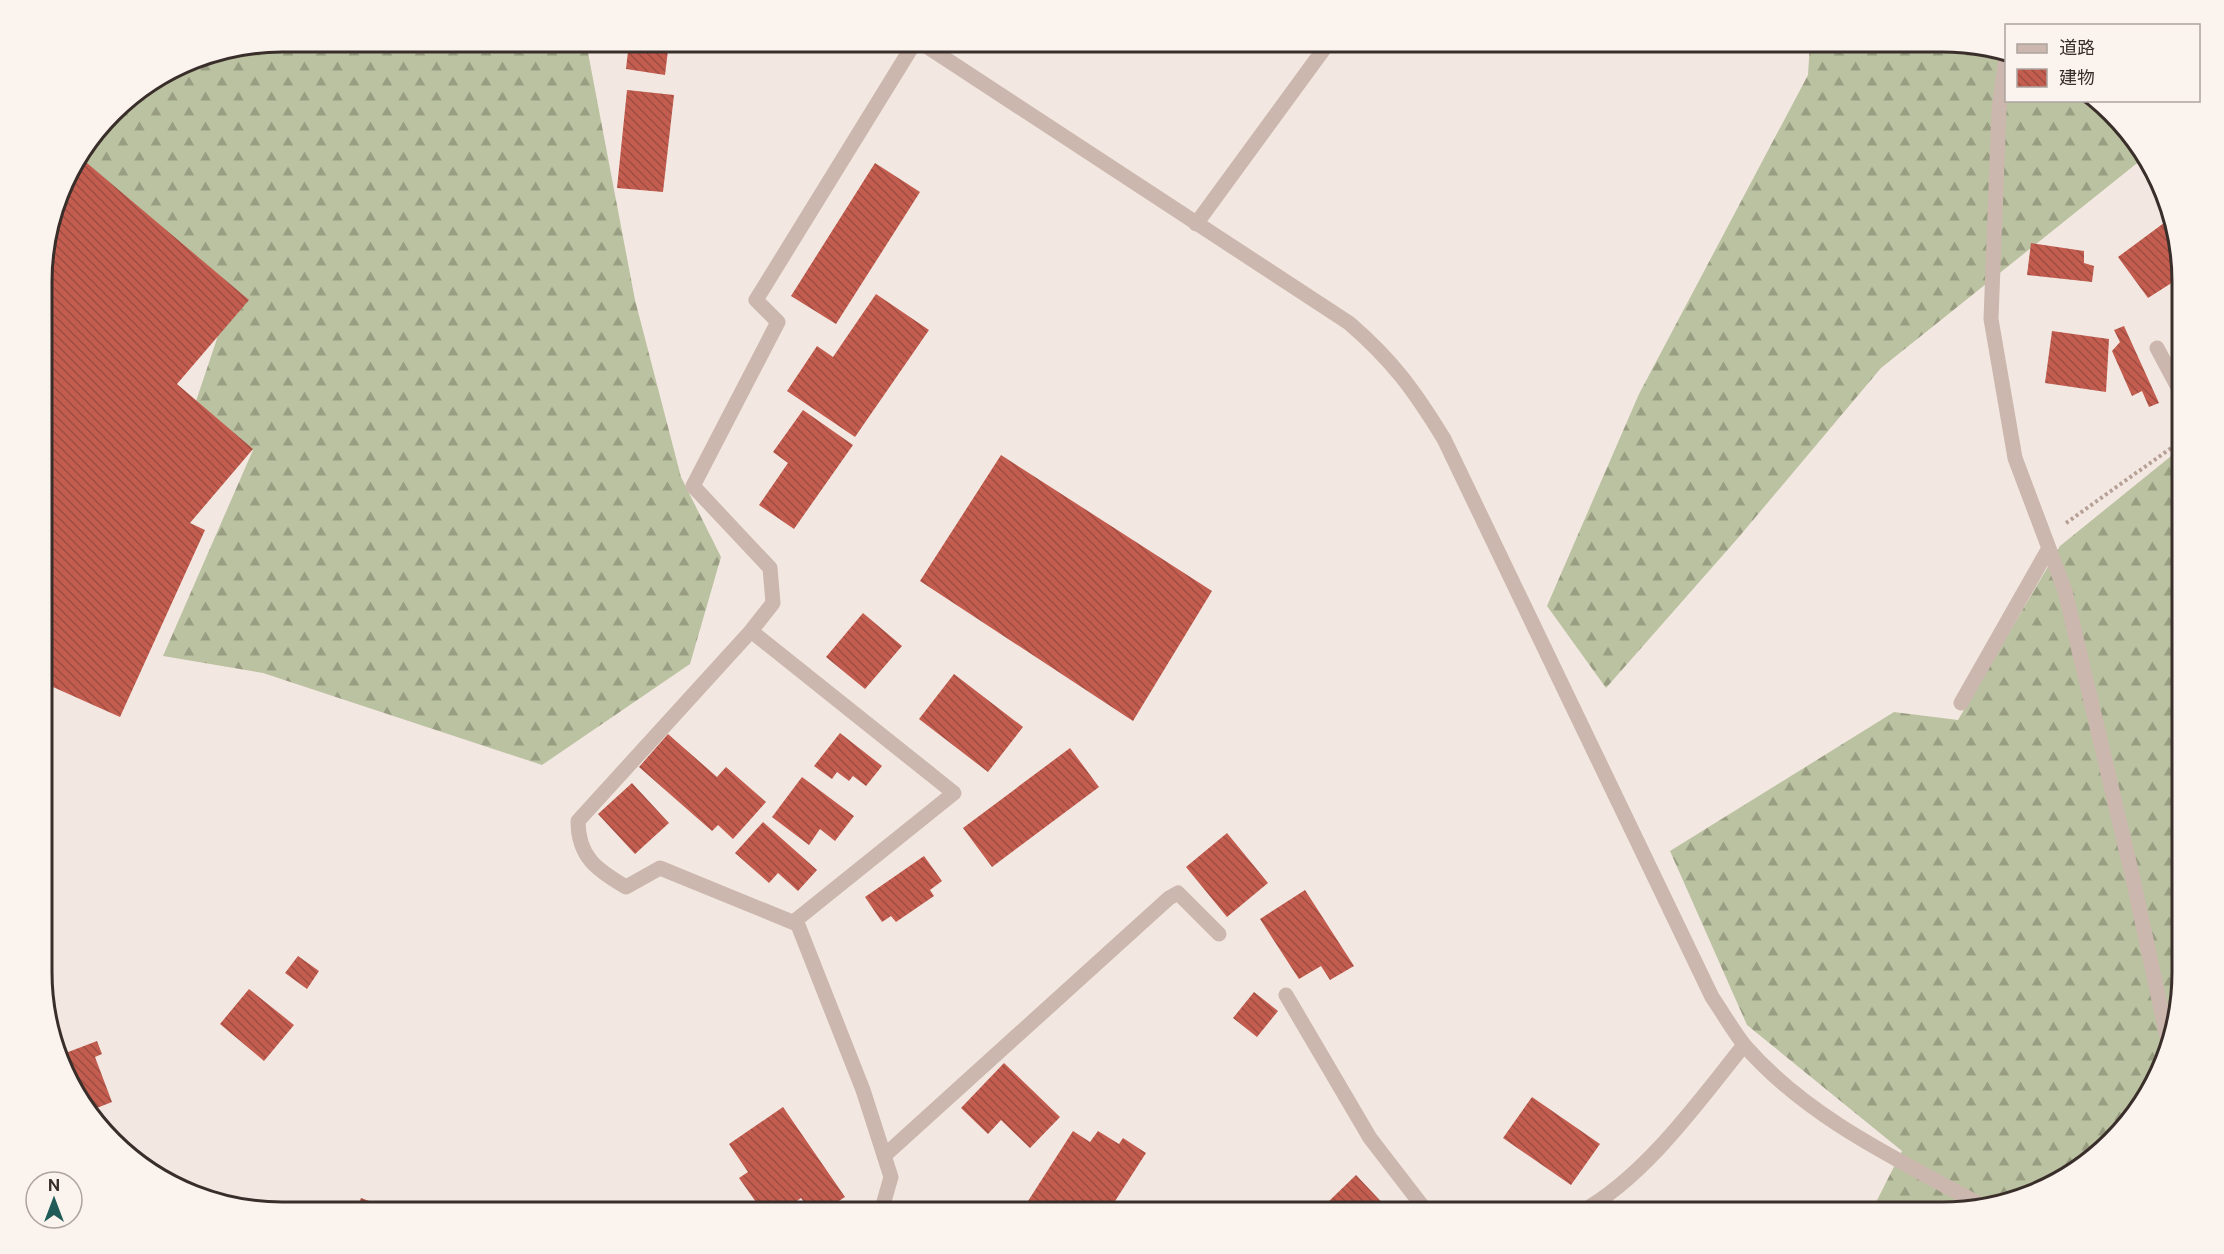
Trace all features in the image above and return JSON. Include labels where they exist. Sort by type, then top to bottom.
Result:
[{"type":"street","points":[[797,924],[660,868],[626,887],[595,868],[578,838],[578,821],[751,631],[773,603],[770,568],[693,486],[778,322],[756,300],[909,52]]},
{"type":"street","points":[[935,52],[1349,323],[1384,353],[1416,393],[1449,450],[1712,997],[1744,1045],[1779,1080],[1830,1121],[1972,1200]]},
{"type":"street","points":[[1196,224],[1322,52]]},
{"type":"street","points":[[2005,70],[1999,109],[1991,319],[2015,458],[2066,591],[2165,1027]]},
{"type":"street","points":[[2157,348],[2172,376]]},
{"type":"street","points":[[1961,703],[2048,543]]},
{"type":"street","points":[[751,631],[954,793],[796,920],[863,1090],[891,1177],[884,1202]]},
{"type":"street","points":[[884,1156],[1169,898],[1178,893],[1219,934]]},
{"type":"street","points":[[1286,995],[1370,1138],[1419,1202]]},
{"type":"street","points":[[1598,1202],[1670,1137],[1744,1045]]},
{"type":"path","points":[[2048,543],[2172,448]]},
{"type":"green space","points":[[282,52],[588,52],[635,300],[681,477],[721,557],[690,664],[542,765],[263,673],[163,656],[253,450],[196,401],[234,288],[84,166],[100,142],[120,120],[155,91],[194,70],[223,60],[252,54]]},
{"type":"green space","points":[[1809,52],[1942,52],[1972,54],[2001,60],[2004,61],[2005,102],[2084,102],[2124,142],[2138,163],[1881,368],[1738,538],[1606,688],[1547,606],[1639,394],[1808,75]]},
{"type":"green space","points":[[2172,455],[2172,972],[2170,1002],[2164,1031],[2148,1073],[2124,1112],[2082,1154],[2057,1171],[2016,1189],[1972,1200],[1876,1202],[1902,1151],[1747,1025],[1670,851],[1894,712],[1958,720],[2060,546]]},
{"type":"building","points":[[628,52],[668,52],[665,75],[626,69]]},
{"type":"building","points":[[627,90],[674,95],[663,192],[617,188]]},
{"type":"building","points":[[86,162],[249,300],[177,384],[253,449],[190,523],[205,530],[120,717],[52,687],[52,282],[54,252],[60,223],[70,194]]},
{"type":"building","points":[[875,163],[920,192],[836,324],[791,296]]},
{"type":"building","points":[[2164,223],[2170,252],[2172,283],[2148,298],[2118,257]]},
{"type":"building","points":[[2031,243],[2084,251],[2084,263],[2094,266],[2092,282],[2027,275]]},
{"type":"building","points":[[876,294],[929,330],[855,437],[787,391],[817,346],[833,357]]},
{"type":"building","points":[[2124,326],[2159,403],[2149,407],[2142,391],[2132,396],[2112,351],[2120,342],[2114,330]]},
{"type":"building","points":[[2052,331],[2109,339],[2106,392],[2045,383]]},
{"type":"building","points":[[803,410],[853,445],[794,529],[759,505],[788,463],[773,452]]},
{"type":"building","points":[[1001,455],[1212,591],[1133,721],[920,581]]},
{"type":"building","points":[[863,613],[902,646],[865,689],[826,657]]},
{"type":"building","points":[[954,674],[1023,727],[988,772],[919,719]]},
{"type":"building","points":[[840,733],[882,766],[866,786],[853,776],[849,781],[837,772],[832,779],[814,766]]},
{"type":"building","points":[[668,734],[717,777],[726,767],[766,802],[733,839],[718,825],[712,831],[639,767]]},
{"type":"building","points":[[1070,748],[1099,787],[992,867],[963,828]]},
{"type":"building","points":[[802,777],[854,816],[835,841],[820,829],[809,845],[772,817]]},
{"type":"building","points":[[632,783],[669,823],[635,854],[598,814]]},
{"type":"building","points":[[763,822],[817,870],[798,891],[778,873],[769,883],[735,853]]},
{"type":"building","points":[[1227,833],[1268,883],[1227,917],[1186,867]]},
{"type":"building","points":[[924,856],[942,881],[930,890],[934,896],[896,922],[891,916],[882,922],[865,897]]},
{"type":"building","points":[[1305,890],[1354,966],[1330,980],[1321,966],[1299,979],[1260,919]]},
{"type":"building","points":[[298,956],[319,971],[307,989],[285,973]]},
{"type":"building","points":[[249,989],[294,1025],[264,1061],[220,1024]]},
{"type":"building","points":[[1254,992],[1278,1011],[1257,1037],[1233,1018]]},
{"type":"building","points":[[97,1041],[102,1054],[95,1057],[112,1102],[97,1108],[83,1087],[67,1052]]},
{"type":"building","points":[[1004,1063],[1060,1117],[1030,1148],[1001,1120],[988,1134],[961,1108]]},
{"type":"building","points":[[1532,1097],[1600,1144],[1571,1185],[1503,1138]]},
{"type":"building","points":[[783,1107],[845,1197],[837,1202],[804,1202],[801,1198],[796,1202],[756,1202],[739,1178],[748,1172],[729,1144]]},
{"type":"building","points":[[1073,1131],[1090,1142],[1098,1131],[1119,1144],[1123,1138],[1146,1153],[1114,1202],[1027,1202]]},
{"type":"building","points":[[1356,1175],[1382,1202],[1328,1202]]},
{"type":"building","points":[[361,1198],[372,1202],[359,1202]]}]
